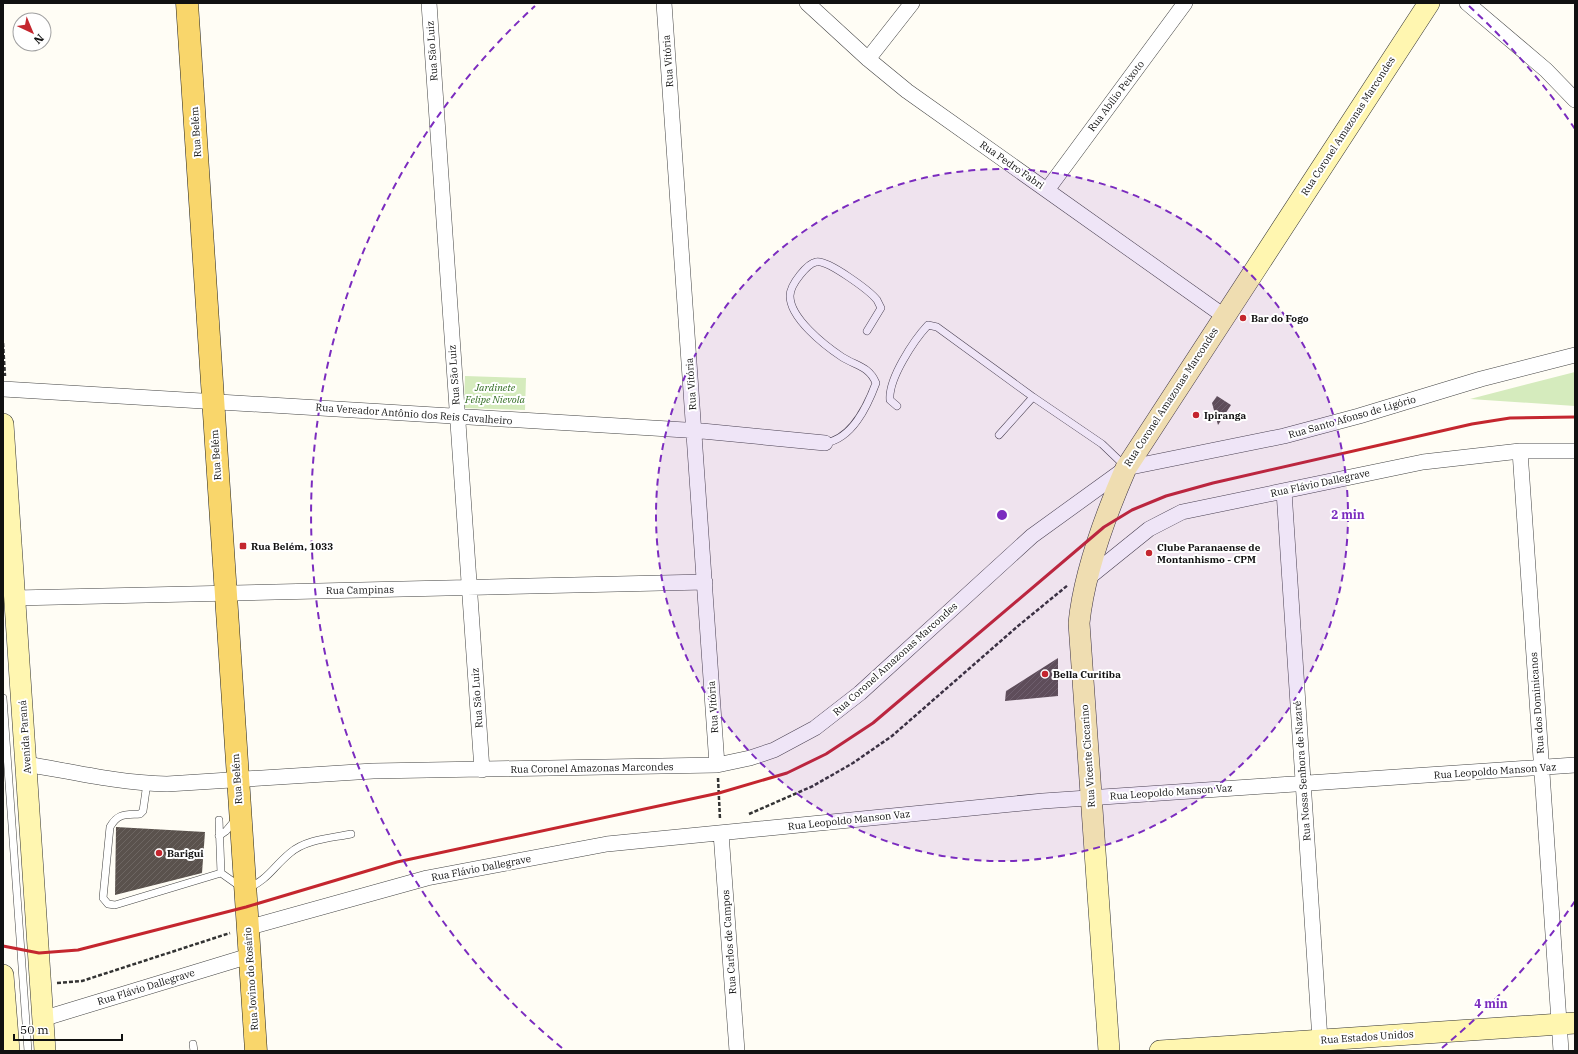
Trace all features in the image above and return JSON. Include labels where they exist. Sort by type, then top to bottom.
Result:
[{"type":"main road","name":"Rua Belém","points":[[187,3],[237,779],[229,818],[242,915]]},
{"type":"main road","name":"Rua Jovino do Rosário","points":[[242,915],[249,956],[256,1051]]},
{"type":"street","name":"Rua São Luiz","points":[[429,3],[482,770]]},
{"type":"street","name":"Rua Vitória","points":[[664,3],[718,765]]},
{"type":"street","name":"Rua Pedro Fabri","points":[[807,3],[868,59],[926,105],[1224,316]]},
{"type":"street","points":[[868,59],[912,3]]},
{"type":"street","name":"Rua Abílio Peixoto","points":[[1047,190],[1186,3]]},
{"type":"street","name":"Rua Coronel Amazonas Marcondes","points":[[26,764],[99,777],[167,784],[373,771],[718,765],[750,758],[774,750],[795,740],[820,724],[860,693],[1032,536],[1126,468],[1429,3]]},
{"type":"street","points":[[1467,3],[1536,61],[1575,100]]},
{"type":"street","name":"Rua Santo Afonso de Ligório","points":[[1126,468],[1284,436],[1359,416],[1481,379],[1575,355]]},
{"type":"street","name":"Rua Vereador Antônio dos Reis Cavalheiro","points":[[3,389],[694,431],[825,443]]},
{"type":"street","name":"Avenida Paraná","points":[[3,424],[45,1051]]},
{"type":"street","name":"Rua Flávio Dallegrave","points":[[1078,582],[1149,529],[1182,512],[1423,462],[1520,452],[1575,451]]},
{"type":"street","name":"Rua dos Dominicanos","points":[[1520,452],[1541,768],[1567,1023],[1561,1051]]},
{"type":"street","name":"Rua Vicente Ciccarino","points":[[1109,1051],[1079,623],[1081,605],[1078,582],[1126,468]]},
{"type":"street","name":"Rua Nossa Senhora de Nazaré","points":[[1284,491],[1320,1046]]},
{"type":"street","name":"Rua Campinas","points":[[15,598],[705,582]]},
{"type":"street","name":"Rua Leopoldo Manson Vaz","points":[[720,833],[1043,801],[1575,765]]},
{"type":"street","name":"Rua Flávio Dallegrave","points":[[242,915],[607,844],[720,833]]},
{"type":"street","name":"Rua Carlos de Campos","points":[[720,833],[737,1051]]},
{"type":"street","name":"Rua Flávio Dallegrave","points":[[42,1019],[249,956]]},
{"type":"street","points":[[3,975],[8,1051]]},
{"type":"street","name":"Rua Estados Unidos","points":[[1160,1051],[1320,1046],[1567,1023]]},
{"type":"lane","points":[[825,443],[835,441],[844,436],[871,398],[876,384],[872,374],[842,357],[810,330],[796,315],[790,304],[790,294],[796,281],[806,268],[817,262],[826,262],[853,280],[876,299],[881,308],[867,331]]},
{"type":"lane","points":[[897,406],[890,400],[889,391],[893,378],[922,332],[928,325],[937,326],[1033,397],[1102,444],[1126,468]]},
{"type":"lane","points":[[999,435],[1033,397]]},
{"type":"lane","points":[[3,698],[28,1051]]},
{"type":"lane","points":[[147,783],[143,811],[140,814],[122,816],[115,819],[110,827],[103,898],[108,904],[114,905],[221,873]]},
{"type":"lane","points":[[219,836],[226,831],[229,818]]},
{"type":"lane","points":[[229,818],[219,836],[221,873],[242,915]]},
{"type":"lane","points":[[242,915],[265,879],[290,852],[307,843],[352,834]]},
{"type":"path","points":[[3,343],[5,370]]},
{"type":"path","points":[[745,816],[813,786],[853,763],[892,736],[1018,626],[1078,582]]},
{"type":"path","points":[[719,793],[720,833]]},
{"type":"path","points":[[53,983],[82,981],[242,915]]},
{"type":"green space","points":[[1575,372],[1575,406],[1470,399]]},
{"type":"green space","name":"Jardinete Felipe Nievola","points":[[465,376],[526,378],[525,410],[464,408]]},
{"type":"building","points":[[1217,396],[1231,405],[1218,425],[1212,403]]},
{"type":"building","name":"Bella Curitiba","points":[[1058,658],[1058,696],[1005,701],[1006,691]]},
{"type":"building","name":"Barigui","points":[[116,827],[205,832],[202,873],[115,895]]},
{"type":"railway","points":[[3,946],[39,953],[78,950],[246,907],[397,862],[719,793],[787,773],[826,754],[873,723],[1104,527],[1132,510],[1166,496],[1213,483],[1472,424],[1510,418],[1575,417]]},
{"type":"place","name":"Bar do Fogo","points":[[1243,318]]},
{"type":"place","name":"Ipiranga","points":[[1196,415]]},
{"type":"place","name":"Rua Belém, 1033","points":[[243,546]]},
{"type":"place","name":"Clube Paranaense de Montanhismo - CPM","points":[[1149,553]]},
{"type":"place","name":"Bella Curitiba","points":[[1045,674]]},
{"type":"place","name":"Barigui","points":[[159,853]]}]
